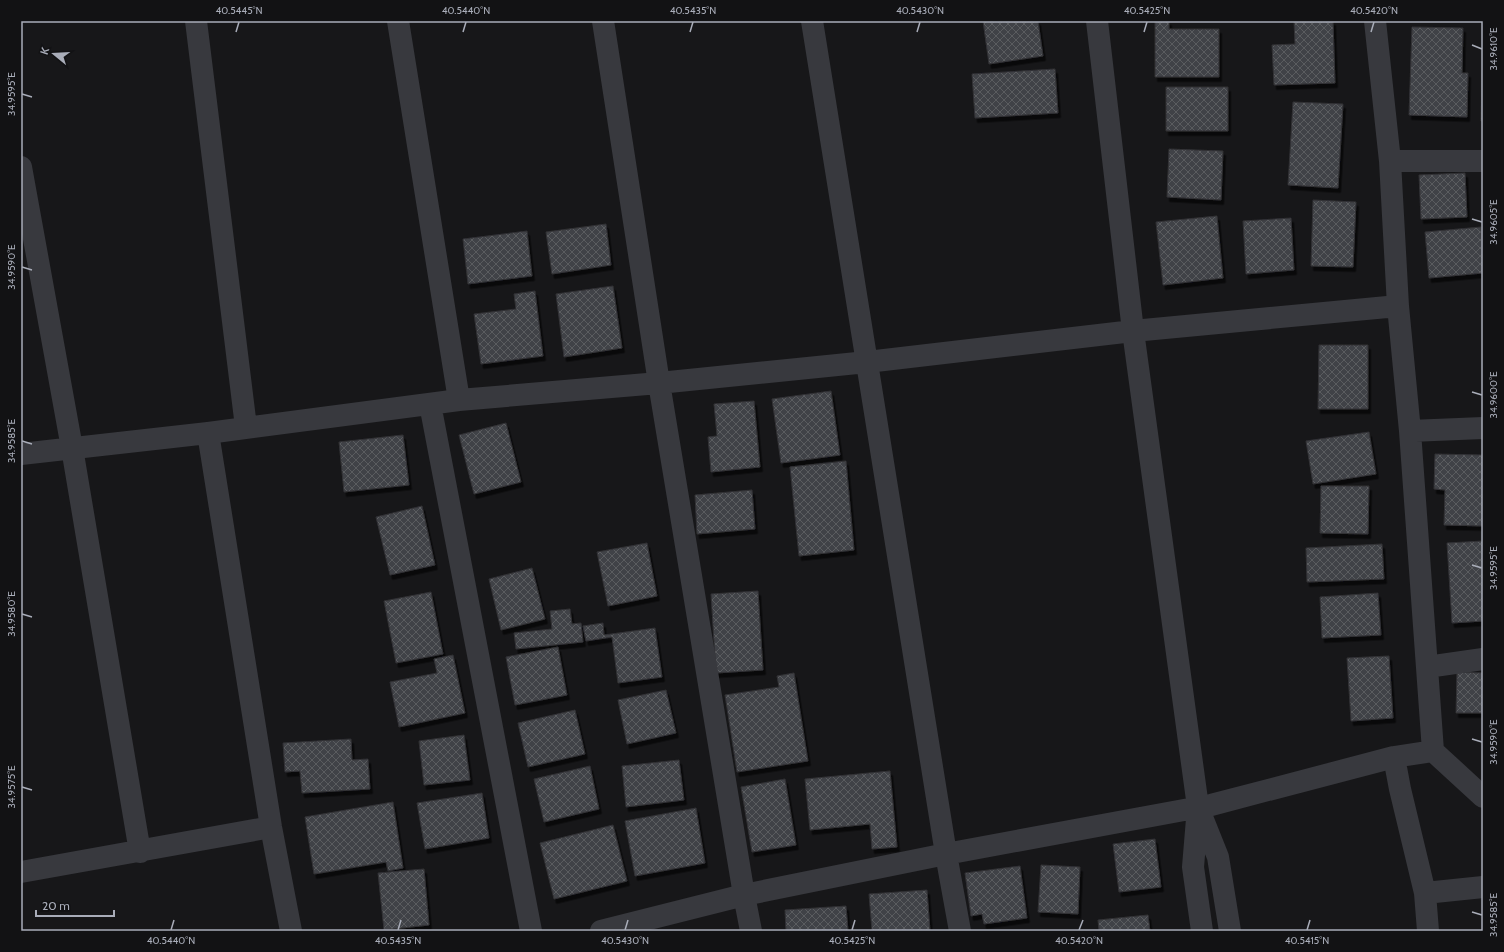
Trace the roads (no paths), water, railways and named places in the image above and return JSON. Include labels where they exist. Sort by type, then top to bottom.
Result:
[{"type":"street","points":[[196,21],[246,427]]},
{"type":"street","points":[[398,21],[459,400]]},
{"type":"street","points":[[603,21],[659,383],[751,931]]},
{"type":"street","points":[[812,21],[946,854],[960,931]]},
{"type":"street","points":[[1097,21],[1133,331],[1198,807],[1193,867],[1202,931]]},
{"type":"street","points":[[1375,21],[1390,161],[1398,306],[1410,431],[1428,667],[1432,751],[1483,797]]},
{"type":"street","points":[[1390,161],[1483,161]]},
{"type":"street","points":[[21,167],[72,448],[140,852]]},
{"type":"street","points":[[21,454],[208,433],[459,400],[659,383],[868,362],[1133,331],[1398,306]]},
{"type":"street","points":[[430,404],[531,931]]},
{"type":"street","points":[[1410,431],[1483,428]]},
{"type":"street","points":[[208,433],[271,827],[291,931]]},
{"type":"street","points":[[1428,667],[1483,659]]},
{"type":"street","points":[[601,931],[744,895],[946,854],[1211,805],[1394,758],[1432,751]]},
{"type":"street","points":[[1394,758],[1400,789],[1426,893],[1428,931]]},
{"type":"street","points":[[1198,807],[1218,857],[1230,931]]},
{"type":"street","points":[[21,872],[140,852],[271,827]]},
{"type":"street","points":[[1426,893],[1483,887]]}]
